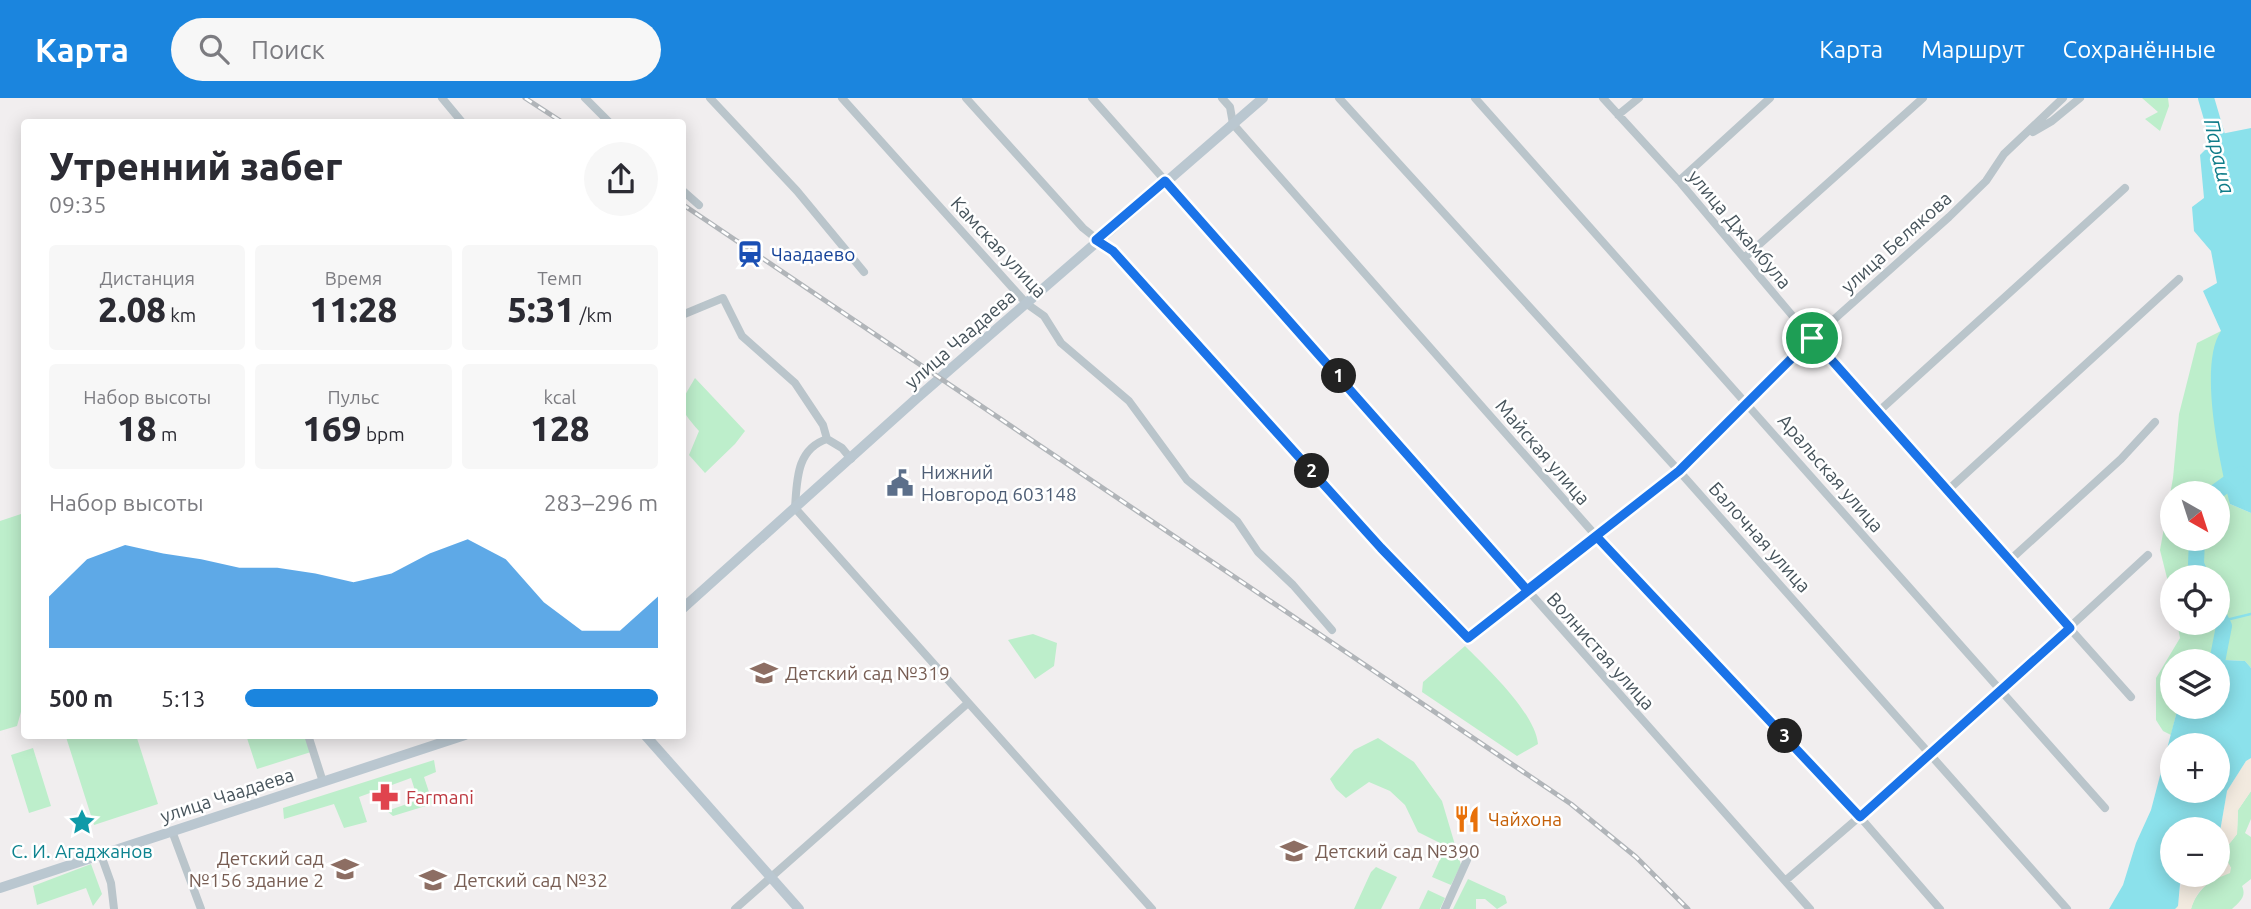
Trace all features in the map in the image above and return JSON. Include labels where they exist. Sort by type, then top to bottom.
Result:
[{"type":"street","points":[[442,98],[460,119]]},
{"type":"street","points":[[584,98],[606,119]]},
{"type":"street","points":[[710,98],[797,191],[864,272]]},
{"type":"street","name":"Камская улица","points":[[842,98],[1027,304],[1044,316],[1061,343],[1129,401],[1187,480],[1237,521],[1258,552],[1293,585],[1332,630]]},
{"type":"street","points":[[966,98],[1096,240]]},
{"type":"street","name":"Волнистая улица","points":[[1092,98],[1810,909]]},
{"type":"street","name":"Майская улица","points":[[1222,98],[1230,107],[1233,124],[1597,537],[1860,817],[1940,909]]},
{"type":"street","name":"улица Чаадаева","points":[[686,605],[1096,240],[1262,98]]},
{"type":"street","name":"Балочная улица","points":[[1339,98],[1679,471],[2067,909]]},
{"type":"street","name":"Аральская улица","points":[[1475,98],[2105,808]]},
{"type":"street","name":"улица Джамбула","points":[[1603,98],[1679,181],[1812,338],[2131,697]]},
{"type":"street","points":[[1618,115],[1639,98]]},
{"type":"street","points":[[1679,181],[1770,98]]},
{"type":"street","points":[[1744,258],[1923,98]]},
{"type":"street","name":"улица Белякова","points":[[1096,240],[1113,251],[1381,548],[1468,638],[1679,471],[1812,338],[1950,217],[1986,181],[2004,154],[2063,98]]},
{"type":"street","name":"улица Белякова","points":[[2021,138],[2052,121],[2080,98]]},
{"type":"street","points":[[1878,412],[2125,188]]},
{"type":"street","points":[[686,194],[699,205]]},
{"type":"street","points":[[1948,490],[2179,279]]},
{"type":"street","points":[[686,313],[723,298],[742,336],[795,383],[823,425],[827,439],[842,448],[851,459]]},
{"type":"street","points":[[2010,560],[2121,458],[2155,422]]},
{"type":"street","points":[[827,439],[811,447],[801,461],[797,474],[795,508],[1152,909]]},
{"type":"street","points":[[1786,881],[1931,755],[2148,555]]},
{"type":"street","points":[[735,909],[968,703]]},
{"type":"street","points":[[309,739],[323,782]]},
{"type":"street","name":"улица Чаадаева","points":[[0,888],[453,739]]},
{"type":"street","points":[[650,739],[799,909]]},
{"type":"street","points":[[172,831],[201,909]]},
{"type":"street","points":[[101,855],[111,883],[114,909]]},
{"type":"street","points":[[1445,909],[1467,860]]},
{"type":"green space","points":[[2142,98],[2168,98],[2169,106],[2160,131],[2145,119],[2158,112]]},
{"type":"green space","points":[[2221,331],[2229,481],[2172,481],[2179,414],[2197,343]]},
{"type":"green space","points":[[695,378],[745,431],[705,473],[689,455],[699,431],[686,414],[686,393]]},
{"type":"green space","points":[[2230,504],[2251,513],[2251,668],[2245,661],[2230,660],[2230,649],[2173,649],[2179,635],[2230,635],[2230,565],[2164,565],[2160,551],[2230,551]]},
{"type":"green space","points":[[21,514],[21,712],[17,726],[0,731],[0,521]]},
{"type":"green space","points":[[1033,634],[1057,643],[1054,666],[1035,679],[1008,640]]},
{"type":"green space","points":[[1465,646],[1520,705],[1535,732],[1538,744],[1517,756],[1422,692],[1423,682]]},
{"type":"green space","points":[[2160,671],[2160,719],[2175,719],[2172,733],[2163,731],[2156,720],[2156,678]]},
{"type":"green space","points":[[1378,738],[1414,762],[1442,801],[1461,865],[1451,885],[1432,877],[1446,846],[1418,832],[1405,805],[1390,791],[1369,782],[1346,798],[1330,779],[1354,750]]},
{"type":"green space","points":[[67,739],[137,739],[158,804],[94,825]]},
{"type":"green space","points":[[247,739],[306,739],[311,752],[257,769]]},
{"type":"green space","points":[[33,748],[51,806],[29,813],[11,755]]},
{"type":"green space","points":[[434,760],[436,772],[424,777],[431,798],[442,801],[393,816],[387,811],[418,800],[411,778],[359,797],[367,822],[344,828],[334,804],[284,819],[283,808]]},
{"type":"green space","points":[[2251,791],[2251,819],[2245,833],[2251,837],[2251,879],[2242,886],[2244,893],[2232,909],[2191,909],[2204,887],[2230,887],[2230,843],[2237,834],[2238,810]]},
{"type":"green space","points":[[91,864],[102,894],[93,906],[86,888],[37,905],[33,886]]},
{"type":"green space","points":[[1376,867],[1397,877],[1381,909],[1354,909],[1371,872]]},
{"type":"green space","points":[[1468,879],[1505,896],[1507,903],[1497,909],[1485,899],[1476,899],[1476,909],[1453,909]]},
{"type":"green space","points":[[1428,890],[1445,898],[1440,909],[1419,909]]},
{"type":"sand","points":[[2251,758],[2251,791],[2238,810],[2237,834],[2230,843],[2230,817],[2223,817],[2225,803],[2230,803],[2230,786],[2246,761]]},
{"type":"sand","points":[[2182,887],[2204,887],[2191,909],[2175,909]]},
{"type":"water","points":[[2251,128],[2251,513],[2230,504],[2230,481],[2225,481],[2221,465],[2213,415],[2211,367],[2214,347],[2221,331],[2203,291],[2217,283],[2211,251],[2194,231],[2192,207],[2204,198],[2200,155],[2221,134]]},
{"type":"water","points":[[2230,660],[2245,661],[2251,668],[2251,758],[2246,761],[2230,786],[2230,733],[2171,733],[2175,719],[2230,719]]},
{"type":"water","points":[[2160,776],[2160,803],[2225,803],[2223,817],[2160,817],[2160,887],[2180,887],[2178,906],[2175,909],[2109,909],[2123,885],[2136,843],[2151,810]]},
{"type":"waterway","name":"Параша","points":[[2206,98],[2223,156]]},
{"type":"waterway","name":"Параша","points":[[2230,482],[2241,474]]},
{"type":"waterway","name":"Параша","points":[[2196,565],[2197,551]]},
{"type":"waterway","points":[[2230,619],[2251,614]]},
{"type":"waterway","name":"Параша","points":[[2220,649],[2222,635]]},
{"type":"railway","points":[[525,98],[557,119]]},
{"type":"railway","points":[[686,207],[1571,804],[1636,857],[1688,909]]},
{"type":"place","name":"Чаадаево","points":[[750,254]]},
{"type":"place","name":"Нижний Новгород 603148","points":[[900,483]]},
{"type":"place","name":"Детский сад №319","points":[[764,673]]},
{"type":"place","name":"Farmani","points":[[385,797]]},
{"type":"place","name":"Чайхона","points":[[1467,819]]},
{"type":"place","name":"С. И. Агаджанов","points":[[82,822]]},
{"type":"place","name":"Детский сад №390","points":[[1294,851]]},
{"type":"place","name":"Детский сад №156 здание 2","points":[[345,869]]},
{"type":"place","name":"Детский сад №32","points":[[433,880]]},
{"type":"route","points":[[1165,181],[1527,590],[1679,471],[1812,338],[2070,628],[1860,817],[1597,537],[1468,638],[1381,548],[1113,251],[1096,240],[1165,181]]}]
